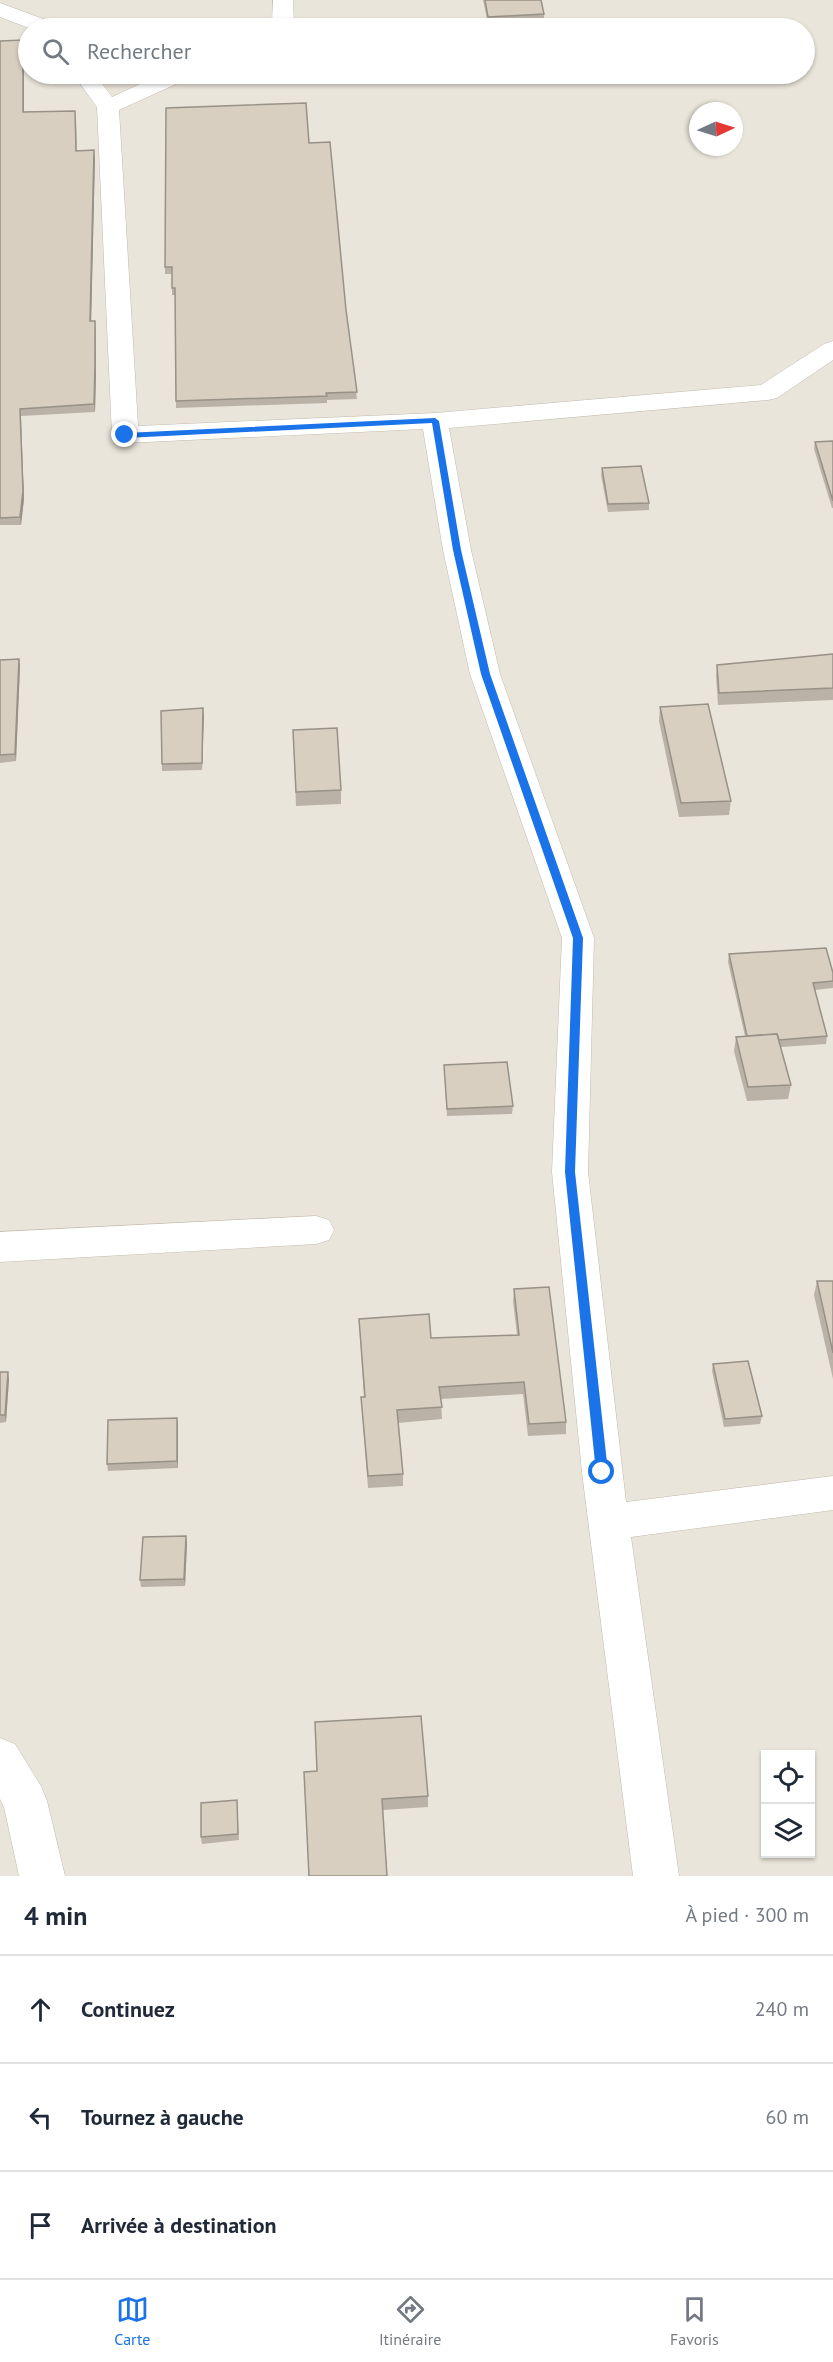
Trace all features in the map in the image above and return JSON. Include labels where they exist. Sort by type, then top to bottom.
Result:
[{"type":"street","points":[[283,0],[283,18]]},
{"type":"street","points":[[0,9],[22,18]]},
{"type":"street","points":[[91,84],[108,107],[125,435],[435,421],[768,392],[833,349]]},
{"type":"street","points":[[108,107],[157,84]]},
{"type":"street","points":[[435,421],[457,550],[485,674],[578,938],[570,1172],[609,1522],[656,1876]]},
{"type":"street","points":[[0,1247],[316,1230]]},
{"type":"street","points":[[609,1522],[833,1493]]},
{"type":"street","points":[[0,1758],[25,1801],[42,1876]]},
{"type":"shaded area","points":[[0,0],[833,0],[833,1876],[0,1876]]},
{"type":"building","points":[[485,0],[541,0],[544,14],[488,17]]},
{"type":"building","points":[[18,40],[18,84],[23,84],[23,112],[75,111],[76,151],[94,150],[90,321],[95,321],[95,365],[94,404],[20,409],[23,491],[20,517],[0,518],[0,41]]},
{"type":"building","points":[[306,103],[309,143],[330,142],[346,310],[357,392],[326,393],[327,396],[176,401],[175,288],[172,288],[172,267],[165,267],[166,108]]},
{"type":"building","points":[[833,441],[833,501],[815,442]]},
{"type":"building","points":[[641,466],[649,503],[608,504],[602,468]]},
{"type":"building","points":[[833,654],[833,688],[719,693],[717,665]]},
{"type":"building","points":[[19,659],[15,754],[0,755],[0,660]]},
{"type":"building","points":[[708,704],[731,801],[681,803],[660,707]]},
{"type":"building","points":[[203,708],[202,763],[162,764],[161,711]]},
{"type":"building","points":[[337,728],[341,790],[296,792],[293,730]]},
{"type":"building","points":[[826,948],[833,981],[813,983],[827,1036],[779,1040],[777,1034],[747,1036],[729,954]]},
{"type":"building","points":[[777,1034],[791,1085],[748,1087],[736,1037]]},
{"type":"building","points":[[507,1062],[513,1106],[447,1109],[444,1065]]},
{"type":"building","points":[[817,1281],[833,1281],[833,1353]]},
{"type":"building","points":[[549,1287],[566,1422],[529,1424],[524,1382],[439,1387],[442,1407],[397,1410],[403,1474],[368,1476],[361,1397],[365,1397],[359,1319],[429,1314],[431,1338],[519,1335],[514,1289]]},
{"type":"building","points":[[748,1361],[762,1416],[725,1419],[713,1364]]},
{"type":"building","points":[[0,1372],[8,1372],[5,1415],[0,1415]]},
{"type":"building","points":[[177,1418],[177,1461],[107,1464],[108,1420]]},
{"type":"building","points":[[186,1536],[184,1579],[140,1580],[143,1537]]},
{"type":"building","points":[[421,1716],[428,1796],[382,1799],[387,1876],[309,1876],[304,1772],[317,1771],[315,1722]]},
{"type":"building","points":[[237,1800],[238,1834],[201,1837],[201,1803]]},
{"type":"route","points":[[125,435],[435,421],[457,550],[485,674],[578,938],[570,1172],[602,1472]]}]
